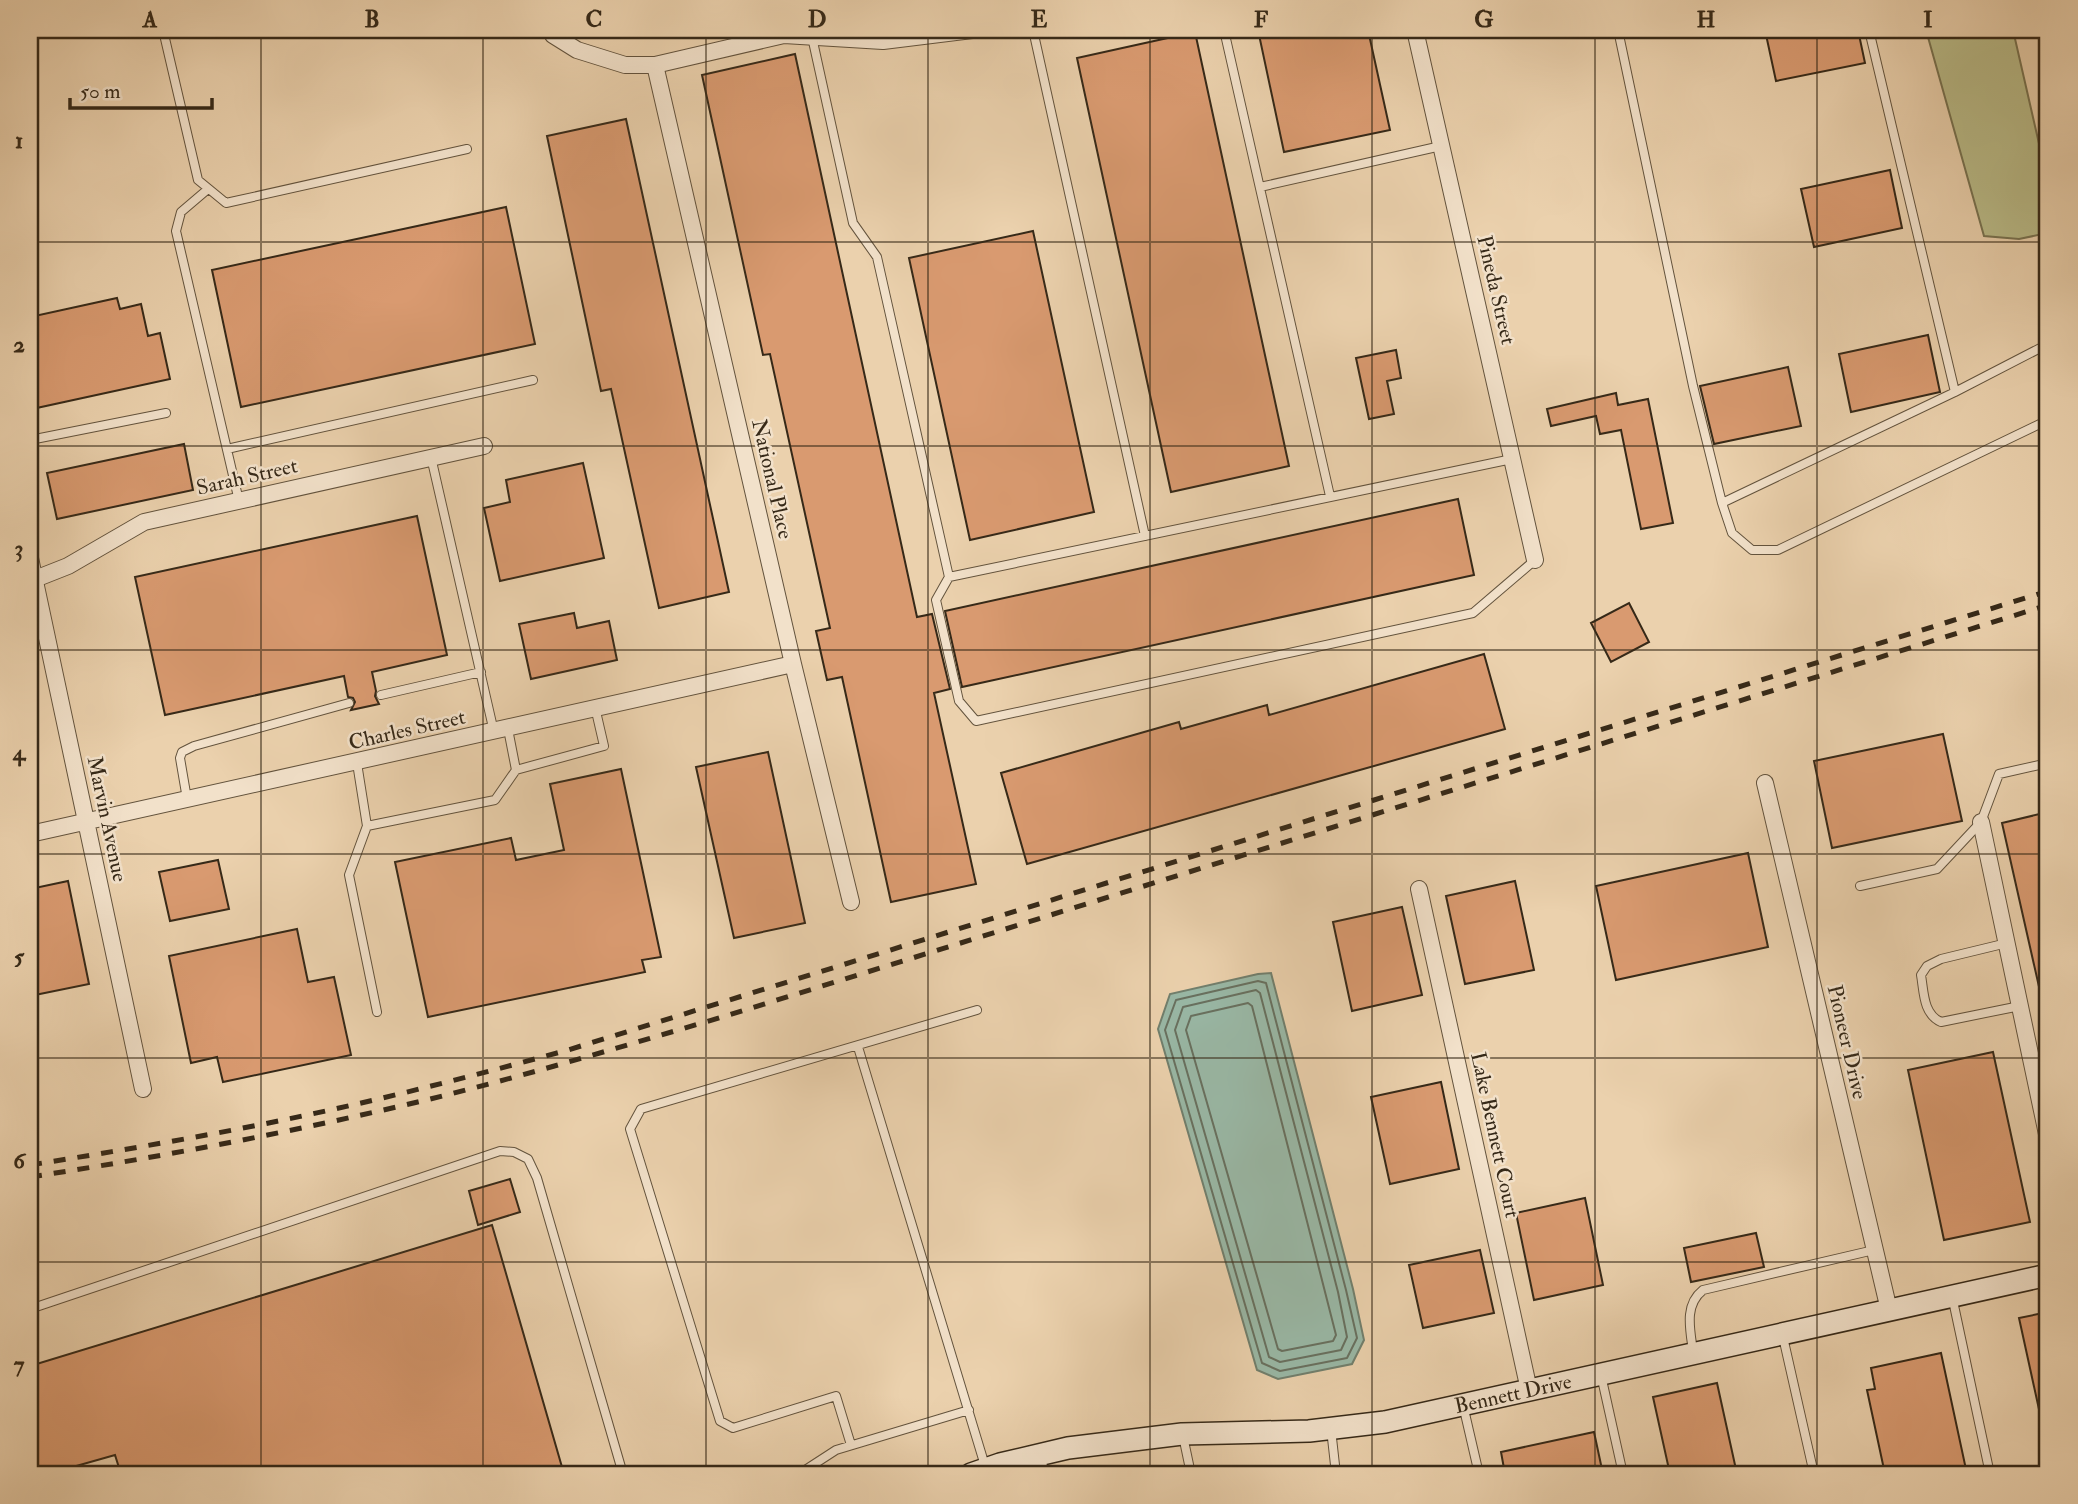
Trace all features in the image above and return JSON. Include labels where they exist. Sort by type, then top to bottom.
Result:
[{"type":"street","points":[[550,30],[553,35],[577,50],[625,65],[655,65],[750,36],[811,35],[883,41],[972,30]]},
{"type":"street","name":"Pineda Street","points":[[1415,30],[1535,560]]},
{"type":"street","name":"National Place","points":[[655,65],[793,664],[851,902]]},
{"type":"street","name":"Sarah Street","points":[[32,580],[68,566],[144,522],[484,446]]},
{"type":"street","name":"Marvin Avenue","points":[[30,558],[32,580],[143,1089]]},
{"type":"street","name":"Charles Street","points":[[30,834],[793,664]]},
{"type":"street","name":"Pioneer Drive","points":[[1765,783],[1889,1310]]},
{"type":"street","points":[[1981,822],[2048,1139]]},
{"type":"street","name":"Lake Bennett Court","points":[[1419,889],[1529,1390]]},
{"type":"street","name":"Bennett Drive","points":[[979,1472],[1042,1464],[1068,1448],[1182,1434],[1309,1431],[1385,1422],[2048,1275]]},
{"type":"lane","points":[[163,30],[198,180],[226,203],[467,149]]},
{"type":"lane","points":[[1034,30],[1145,536]]},
{"type":"lane","points":[[1224,30],[1330,496]]},
{"type":"lane","points":[[1618,30],[1693,386],[1732,533],[1752,550],[1778,550],[2048,421]]},
{"type":"lane","points":[[1869,30],[1955,392]]},
{"type":"lane","points":[[811,35],[853,223],[877,257],[948,577],[936,600],[959,701],[975,721],[1472,613],[1535,560]]},
{"type":"lane","points":[[1260,187],[1442,145]]},
{"type":"lane","points":[[208,188],[181,212],[176,231],[239,500]]},
{"type":"lane","points":[[1722,503],[1955,392],[2048,344]]},
{"type":"lane","points":[[227,449],[533,380]]},
{"type":"lane","points":[[30,440],[166,413]]},
{"type":"lane","points":[[431,457],[481,672],[516,770]]},
{"type":"lane","points":[[948,577],[1512,459]]},
{"type":"lane","points":[[382,695],[481,672]]},
{"type":"lane","points":[[187,799],[180,758],[182,752],[194,746],[349,703]]},
{"type":"lane","points":[[367,826],[495,800],[516,770],[604,746],[595,707]]},
{"type":"lane","points":[[356,763],[367,826],[349,875],[377,1012]]},
{"type":"lane","points":[[1860,886],[1937,869],[1981,822],[1998,775],[2048,763]]},
{"type":"lane","points":[[2007,943],[1941,959],[1927,966],[1921,975],[1928,1012],[1941,1022],[2020,1006]]},
{"type":"lane","points":[[851,1445],[836,1396],[733,1428],[720,1421],[630,1129],[641,1109],[977,1010]]},
{"type":"lane","points":[[858,1046],[969,1410],[979,1472]]},
{"type":"lane","points":[[30,1310],[500,1151],[514,1152],[528,1158],[537,1178],[623,1474]]},
{"type":"lane","points":[[1693,1354],[1690,1306],[1694,1297],[1703,1290],[1874,1250]]},
{"type":"lane","points":[[1952,1296],[1990,1474]]},
{"type":"lane","points":[[1783,1334],[1814,1474]]},
{"type":"lane","points":[[1601,1374],[1623,1474]]},
{"type":"lane","points":[[1463,1405],[1479,1474]]},
{"type":"lane","points":[[799,1474],[836,1450],[969,1410]]},
{"type":"lane","points":[[1331,1429],[1336,1474]]},
{"type":"lane","points":[[1182,1434],[1191,1474]]},
{"type":"green space","points":[[1926,30],[2013,30],[2048,183],[2048,213],[2043,234],[2019,239],[1984,236]]},
{"type":"water","points":[[1271,973],[1364,1340],[1352,1364],[1278,1379],[1257,1370],[1158,1029],[1170,994]]},
{"type":"building","points":[[1258,30],[1368,30],[1390,130],[1284,152]]},
{"type":"building","points":[[1765,30],[1858,30],[1865,63],[1776,81]]},
{"type":"building","points":[[1195,32],[1289,466],[1171,492],[1077,58]]},
{"type":"building","points":[[795,54],[917,617],[932,614],[950,689],[934,693],[976,884],[891,902],[842,677],[827,680],[816,631],[830,628],[770,354],[763,355],[702,75]]},
{"type":"building","points":[[626,119],[729,592],[659,608],[611,389],[601,391],[547,136]]},
{"type":"building","points":[[1890,170],[1902,228],[1814,247],[1801,189]]},
{"type":"building","points":[[506,207],[535,344],[241,407],[212,270]]},
{"type":"building","points":[[1033,231],[1094,512],[970,540],[909,258]]},
{"type":"building","points":[[117,298],[120,309],[141,304],[148,336],[160,333],[170,379],[32,409],[30,317]]},
{"type":"building","points":[[1928,335],[1940,392],[1851,412],[1839,354]]},
{"type":"building","points":[[1396,350],[1401,378],[1387,381],[1394,414],[1369,419],[1356,358]]},
{"type":"building","points":[[1788,367],[1801,426],[1714,444],[1700,386]]},
{"type":"building","points":[[1616,393],[1618,405],[1648,399],[1673,523],[1641,529],[1621,430],[1600,434],[1596,416],[1551,426],[1547,409]]},
{"type":"building","points":[[184,444],[193,490],[57,519],[47,473]]},
{"type":"building","points":[[583,463],[604,558],[500,581],[484,508],[510,502],[506,480]]},
{"type":"building","points":[[1458,499],[1474,575],[962,687],[945,611]]},
{"type":"building","points":[[417,516],[447,655],[372,672],[375,696],[379,704],[351,710],[355,702],[348,697],[344,676],[165,715],[135,577]]},
{"type":"building","points":[[1629,603],[1649,642],[1611,662],[1591,623]]},
{"type":"building","points":[[574,613],[577,628],[609,621],[617,660],[531,679],[519,624]]},
{"type":"building","points":[[1484,654],[1505,729],[1027,864],[1001,773],[1179,722],[1181,729],[1267,705],[1269,715]]},
{"type":"building","points":[[1943,734],[1962,821],[1832,848],[1814,761]]},
{"type":"building","points":[[768,752],[805,923],[734,938],[696,767]]},
{"type":"building","points":[[621,769],[661,957],[642,960],[645,972],[428,1017],[395,862],[511,838],[516,860],[564,850],[550,784]]},
{"type":"building","points":[[2048,812],[2048,1000],[2042,1000],[2002,823]]},
{"type":"building","points":[[1748,853],[1768,947],[1616,980],[1596,886]]},
{"type":"building","points":[[218,860],[229,909],[170,921],[159,872]]},
{"type":"building","points":[[68,881],[89,984],[30,996],[30,889]]},
{"type":"building","points":[[1515,881],[1534,970],[1465,984],[1446,896]]},
{"type":"building","points":[[1402,907],[1422,995],[1352,1011],[1333,922]]},
{"type":"building","points":[[297,929],[308,982],[334,977],[351,1055],[223,1082],[217,1057],[191,1063],[169,956]]},
{"type":"building","points":[[1993,1052],[2030,1222],[1944,1240],[1908,1070]]},
{"type":"building","points":[[1441,1082],[1459,1169],[1390,1184],[1371,1097]]},
{"type":"building","points":[[510,1179],[520,1212],[478,1225],[469,1191]]},
{"type":"building","points":[[1585,1198],[1603,1285],[1534,1300],[1516,1213]]},
{"type":"building","points":[[492,1225],[564,1474],[121,1474],[115,1455],[48,1474],[30,1474],[30,1366]]},
{"type":"building","points":[[1756,1233],[1764,1267],[1691,1282],[1684,1248]]},
{"type":"building","points":[[1480,1250],[1494,1313],[1423,1328],[1409,1265]]},
{"type":"building","points":[[2048,1312],[2048,1422],[2042,1423],[2019,1318]]},
{"type":"building","points":[[1941,1353],[1967,1474],[1885,1474],[1867,1390],[1875,1389],[1871,1368]]},
{"type":"building","points":[[1717,1383],[1737,1474],[1670,1474],[1653,1397]]},
{"type":"building","points":[[1594,1432],[1603,1474],[1505,1474],[1501,1452]]},
{"type":"railway","points":[[30,1165],[326,1111],[568,1050],[2048,591]]},
{"type":"railway","points":[[30,1177],[324,1123],[422,1101],[576,1060],[729,1015],[2048,605]]}]
